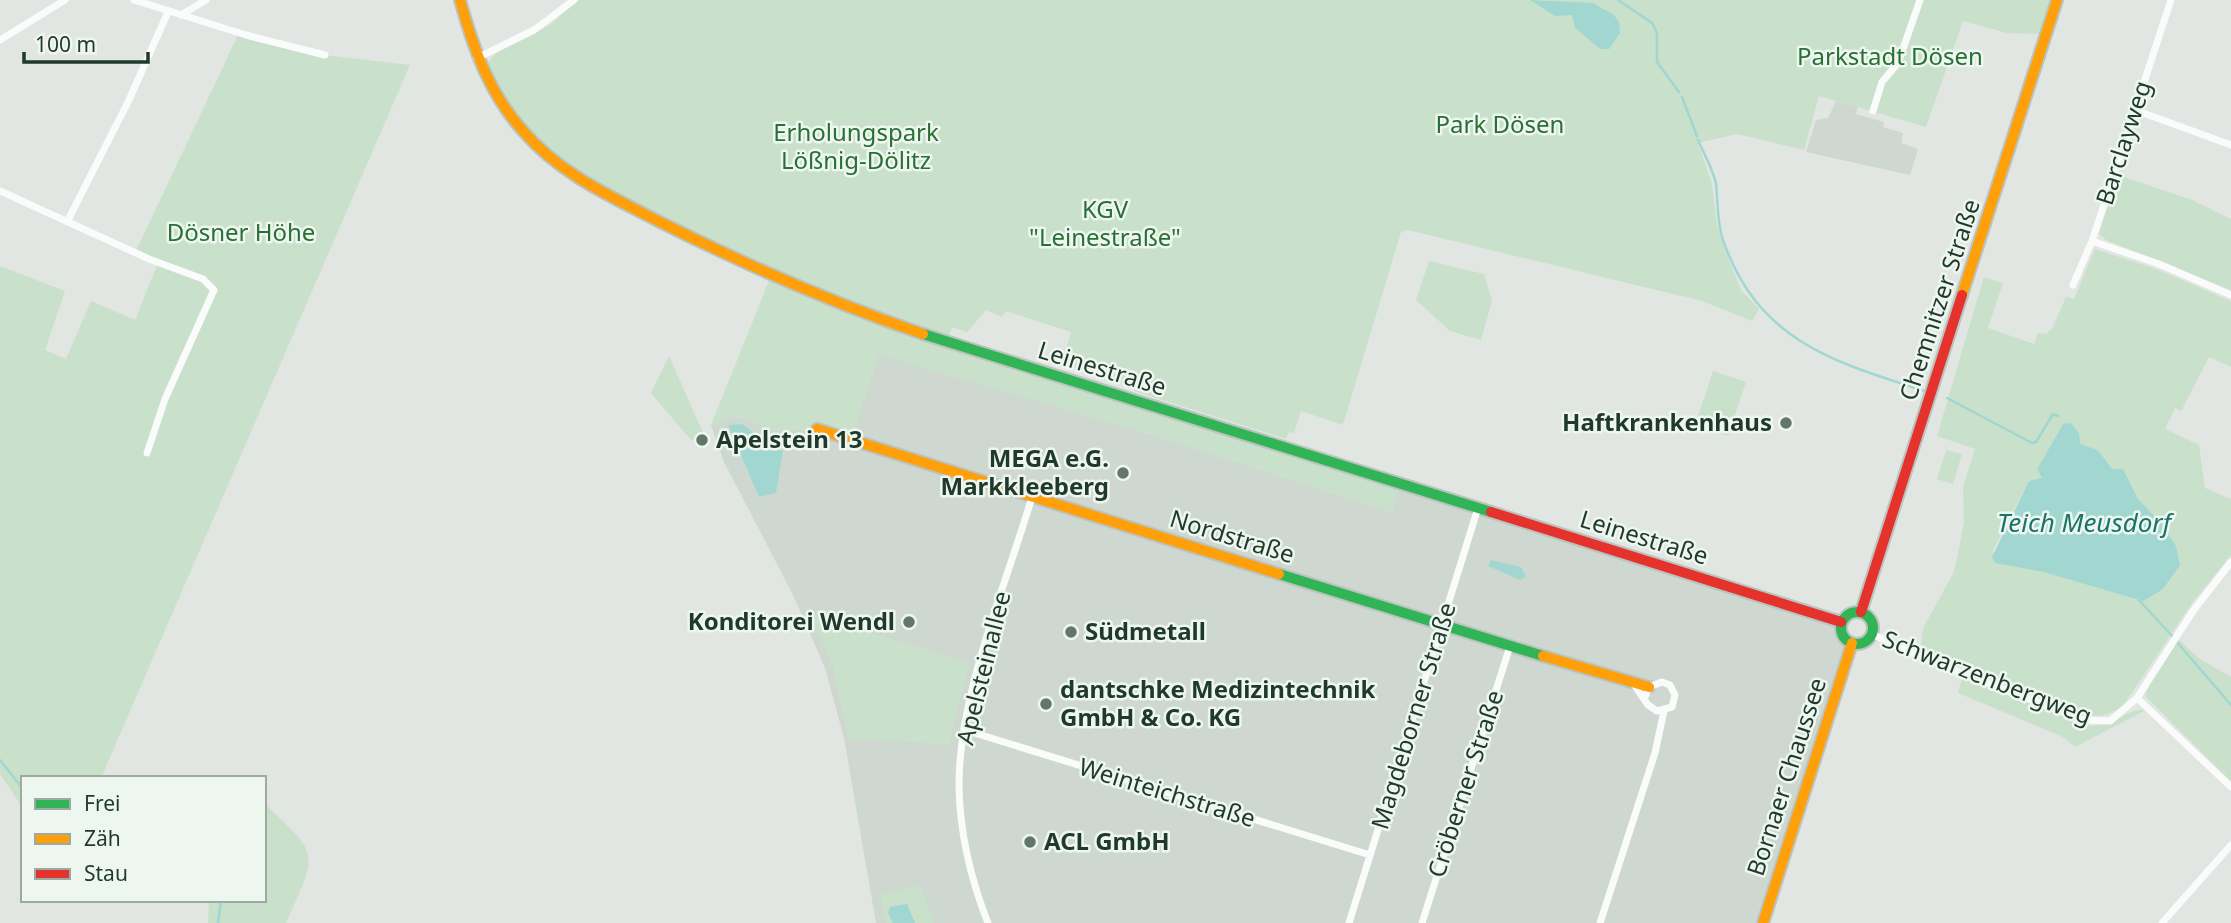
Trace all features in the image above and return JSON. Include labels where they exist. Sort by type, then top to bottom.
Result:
[{"type":"main road","name":"Leinestraße","points":[[460,0],[477,58],[508,114],[555,161],[584,182],[642,213],[814,296],[951,343],[1841,622]]},
{"type":"main road","name":"Chemnitzer Straße","points":[[1861,612],[2057,0]]},
{"type":"main road","name":"Nordstraße","points":[[817,429],[1442,624],[1647,692]]},
{"type":"main road","points":[[1861,612],[1871,620],[1872,634],[1862,643],[1852,643],[1842,636],[1841,622],[1850,613],[1861,612]]},
{"type":"main road","name":"Bornaer Chaussee","points":[[1763,923],[1852,643]]},
{"type":"street","points":[[0,40],[56,3],[65,0]]},
{"type":"street","points":[[134,0],[326,55]]},
{"type":"street","points":[[181,15],[206,0]]},
{"type":"street","points":[[477,58],[534,30],[574,0]]},
{"type":"street","points":[[1873,111],[1882,82],[1898,63],[1920,0]]},
{"type":"street","name":"Barclayweg","points":[[2073,285],[2092,241],[2171,0]]},
{"type":"street","points":[[67,222],[129,100],[169,12]]},
{"type":"street","points":[[2135,110],[2231,145]]},
{"type":"street","points":[[0,191],[203,279],[214,290],[165,399],[147,453]]},
{"type":"street","points":[[2092,241],[2159,264],[2231,295]]},
{"type":"street","name":"Apelsteinallee","points":[[988,923],[971,876],[959,786],[965,730],[981,662],[1032,497]]},
{"type":"street","name":"Magdeborner Straße","points":[[1349,923],[1478,508]]},
{"type":"street","name":"Schwarzenbergweg","points":[[1872,634],[1925,659],[2083,720],[2110,721],[2137,698],[2193,611],[2231,562]]},
{"type":"street","name":"Cröberner Straße","points":[[1422,923],[1510,646]]},
{"type":"street","name":"Nordstraße","points":[[1600,923],[1655,753],[1664,712],[1674,703],[1673,688],[1662,682],[1647,692]]},
{"type":"street","points":[[1647,692],[1650,708],[1664,712]]},
{"type":"street","points":[[2137,698],[2231,787]]},
{"type":"street","name":"Weinteichstraße","points":[[965,730],[1370,855]]},
{"type":"street","points":[[2162,923],[2231,845]]},
{"type":"shaded area","points":[[1836,101],[1858,105],[1856,114],[1884,122],[1883,127],[1903,133],[1901,143],[1918,149],[1910,175],[1806,152],[1816,120],[1828,118]]},
{"type":"shaded area","points":[[879,354],[1160,437],[1391,512],[1401,484],[1840,626],[1842,636],[1852,643],[1763,923],[876,923],[844,738],[825,668],[792,593],[724,462],[711,425],[735,416],[778,431],[806,430]]},
{"type":"green space","points":[[578,0],[2053,0],[2042,34],[2007,33],[1963,21],[1926,127],[1819,96],[1804,150],[1737,134],[1698,143],[1712,184],[1717,225],[1725,250],[1741,290],[1759,309],[1752,321],[1702,301],[1408,230],[1401,232],[1343,425],[1301,411],[1294,433],[1289,432],[1286,439],[1134,391],[1134,386],[1062,364],[1071,332],[1006,311],[1002,317],[986,310],[967,332],[952,327],[949,336],[874,310],[765,265],[694,233],[579,173],[550,152],[529,132],[486,65],[496,53],[550,25]]},
{"type":"green space","name":"Dösner Höhe","points":[[239,33],[325,55],[410,65],[102,776],[21,776],[21,805],[0,774],[0,266],[65,291],[45,350],[66,359],[91,301],[135,320],[158,263],[135,253]]},
{"type":"green space","points":[[2118,175],[2192,200],[2231,219],[2231,290],[2106,240],[2099,234]]},
{"type":"green space","points":[[2095,249],[2156,269],[2231,301],[2231,367],[2209,357],[2181,411],[2175,408],[2165,429],[2199,445],[2205,488],[2231,499],[2231,555],[2192,603],[2123,706],[2096,716],[2086,715],[1941,660],[1921,648],[1923,628],[1954,572],[1964,523],[1963,487],[1975,449],[1937,436],[1984,277],[2003,283],[1988,328],[2034,344],[2038,333],[2046,334],[2052,329],[2066,297],[2074,299]],"holes":[[[2063,424],[2080,444],[2098,450],[2112,469],[2123,469],[2138,499],[2161,523],[2176,546],[2180,565],[2143,601],[2043,572],[1995,563],[1993,550],[2029,481],[2043,478],[2037,469]]]},
{"type":"green space","points":[[1429,261],[1484,274],[1492,301],[1481,340],[1450,331],[1416,300]]},
{"type":"green space","points":[[771,276],[814,296],[1401,484],[1391,512],[1160,437],[879,355],[851,440],[817,429],[778,431],[735,416],[711,425]]},
{"type":"green space","points":[[669,356],[704,435],[691,440],[651,393]]},
{"type":"green space","points":[[1713,371],[1746,382],[1728,436],[1695,425]]},
{"type":"green space","points":[[1946,450],[1962,454],[1953,484],[1937,479]]},
{"type":"green space","points":[[809,614],[970,663],[951,732],[951,744],[848,739],[833,667]]},
{"type":"green space","points":[[2178,639],[2200,659],[2231,677],[2231,781],[2146,697],[2147,690]]},
{"type":"green space","points":[[1962,678],[2092,726],[2108,723],[2134,711],[2146,710],[2075,747],[2063,737],[1958,693]]},
{"type":"green space","points":[[266,805],[296,834],[308,856],[304,881],[286,923],[208,923],[209,902],[266,902]]},
{"type":"green space","points":[[920,885],[934,923],[886,923],[880,895]]},
{"type":"water","points":[[1530,0],[1593,3],[1614,15],[1619,22],[1620,33],[1609,49],[1600,49],[1575,28],[1572,15],[1555,16]]},
{"type":"water","name":"Teich Meusdorf","points":[[2071,423],[2079,433],[2080,444],[2098,450],[2112,469],[2123,469],[2138,499],[2161,523],[2176,546],[2180,565],[2163,589],[2143,601],[2043,572],[1995,563],[1992,557],[2029,481],[2042,478],[2037,469],[2063,424]]},
{"type":"water","points":[[742,424],[775,449],[783,451],[776,493],[759,497],[728,425]]},
{"type":"water","points":[[1491,560],[1521,567],[1526,577],[1520,580],[1488,566]]},
{"type":"water","points":[[907,904],[915,923],[893,923],[888,913],[890,907]]},
{"type":"waterway","points":[[1618,0],[1652,23],[1657,33],[1657,62],[1679,92]]},
{"type":"waterway","points":[[1682,97],[1697,136]]},
{"type":"waterway","points":[[1698,140],[1715,178],[1722,237],[1737,272],[1755,300],[1777,323],[1802,342],[1829,357],[1925,391]]},
{"type":"waterway","points":[[1947,398],[2032,443],[2036,442],[2053,414],[2058,416]]},
{"type":"waterway","points":[[2139,600],[2172,636]]},
{"type":"waterway","points":[[2176,641],[2231,705]]},
{"type":"waterway","points":[[0,760],[21,786]]},
{"type":"waterway","points":[[218,923],[221,902]]},
{"type":"traffic: fast","points":[[923,334],[1491,512]]},
{"type":"traffic: fast","points":[[1279,574],[1543,656]]},
{"type":"traffic: fast","points":[[1857,612],[1869,616],[1873,628],[1869,640],[1857,644],[1845,640],[1841,628],[1845,616],[1857,612]]},
{"type":"traffic: slow","points":[[460,0],[477,53],[501,103],[538,147],[570,172],[660,222],[725,253],[823,296],[923,334]]},
{"type":"traffic: slow","points":[[1962,295],[2057,0]]},
{"type":"traffic: slow","points":[[817,429],[1279,574]]},
{"type":"traffic: slow","points":[[1763,923],[1852,643]]},
{"type":"traffic: slow","points":[[1543,656],[1649,687]]},
{"type":"traffic: jam","points":[[1861,612],[1962,295]]},
{"type":"traffic: jam","points":[[1491,512],[1841,622]]},
{"type":"place","name":"Haftkrankenhaus","points":[[1786,423]]},
{"type":"place","name":"Apelstein 13","points":[[702,440]]},
{"type":"place","name":"MEGA e.G. Markkleeberg","points":[[1123,473]]},
{"type":"place","name":"Konditorei Wendl","points":[[909,622]]},
{"type":"place","name":"Südmetall","points":[[1071,632]]},
{"type":"place","name":"dantschke Medizintechnik GmbH & Co. KG","points":[[1046,704]]},
{"type":"place","name":"ACL GmbH","points":[[1030,842]]},
{"type":"park label","name":"Parkstadt Dösen","points":[[1890,57]]},
{"type":"park label","name":"Park Dösen","points":[[1500,125]]},
{"type":"park label","name":"Erholungspark Lößnig-Dölitz","points":[[856,147]]},
{"type":"park label","name":"KGV \"Leinestraße\"","points":[[1105,224]]}]
